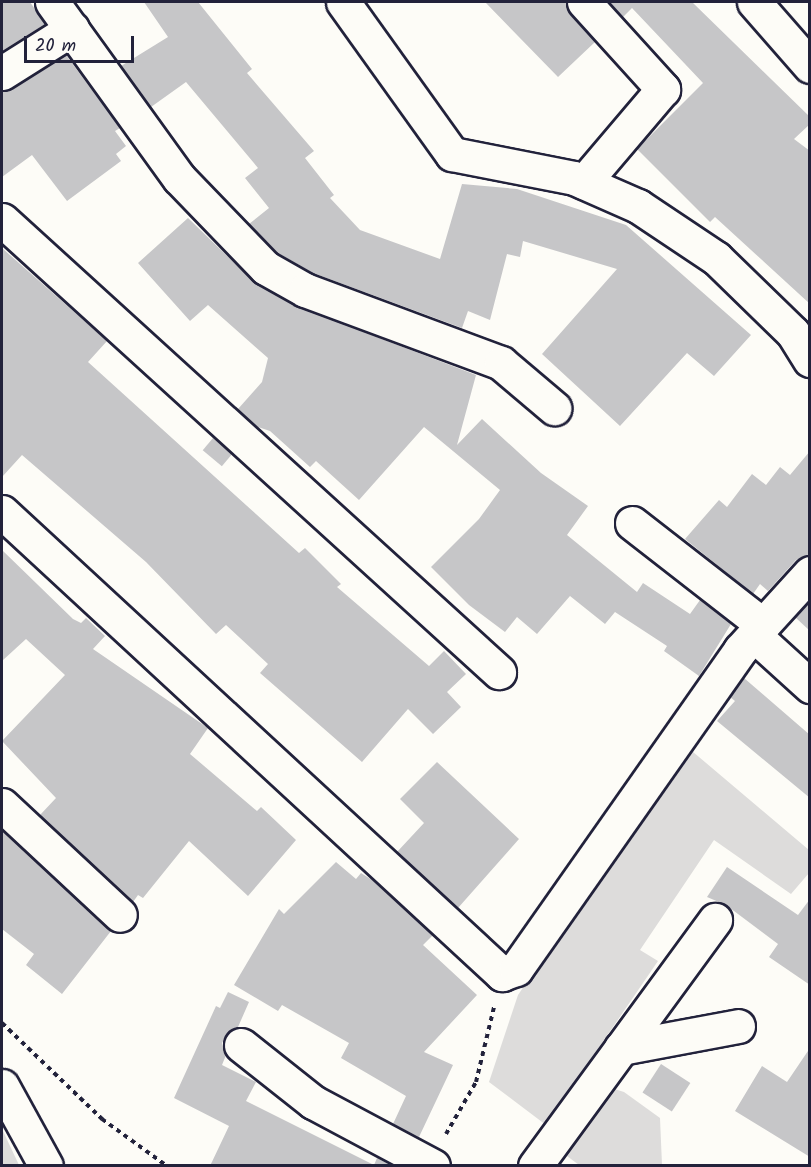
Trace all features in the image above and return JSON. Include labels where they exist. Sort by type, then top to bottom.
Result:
[{"type":"street","points":[[52,2],[179,178],[266,268],[305,290],[501,363],[554,408]]},
{"type":"street","points":[[343,2],[452,153],[542,169],[584,182],[638,206],[716,258],[793,333],[810,360]]},
{"type":"street","points":[[584,2],[663,89],[584,182]]},
{"type":"street","points":[[754,2],[810,66]]},
{"type":"street","points":[[2,73],[72,29]]},
{"type":"street","points":[[2,220],[499,672]]},
{"type":"street","points":[[2,512],[502,974],[516,969],[759,630],[810,573]]},
{"type":"street","points":[[632,523],[759,630],[810,686]]},
{"type":"street","points":[[2,805],[120,915]]},
{"type":"street","points":[[535,1166],[715,920]]},
{"type":"street","points":[[621,1048],[738,1026]]},
{"type":"street","points":[[241,1045],[313,1102],[431,1164]]},
{"type":"street","points":[[2,1086],[46,1166]]},
{"type":"path","points":[[431,1164],[476,1082],[502,974]]},
{"type":"path","points":[[2,1023],[33,1058],[102,1119],[167,1166]]},
{"type":"shaded area","points":[[686,746],[809,850],[809,873],[791,894],[714,840],[640,950],[658,961],[546,1125],[489,1082],[518,995]]},
{"type":"shaded area","points":[[605,1086],[624,1092],[660,1118],[662,1165],[579,1165],[559,1150]]},
{"type":"shaded area","points":[[2,1129],[19,1165],[2,1165]]},
{"type":"building","points":[[2,2],[30,2],[45,24],[2,51]]},
{"type":"building","points":[[144,2],[198,2],[252,69],[247,73],[314,151],[305,158],[334,195],[330,198],[360,230],[440,259],[462,184],[517,189],[626,225],[751,335],[714,376],[687,353],[620,426],[542,354],[617,269],[523,241],[520,257],[507,254],[490,320],[468,311],[462,328],[313,273],[278,253],[249,224],[269,208],[245,178],[258,168],[186,82],[151,107],[121,66],[168,37]]},
{"type":"building","points":[[485,2],[566,2],[570,15],[595,42],[558,77]]},
{"type":"building","points":[[609,2],[692,2],[810,117],[810,124],[794,139],[810,151],[810,304],[715,217],[710,222],[637,149],[703,83],[632,8],[623,17]]},
{"type":"building","points":[[66,55],[120,128],[115,131],[126,146],[116,154],[121,161],[67,201],[32,155],[2,177],[2,92]]},
{"type":"building","points":[[188,218],[253,281],[296,306],[476,375],[457,445],[482,419],[541,473],[588,506],[567,535],[637,592],[643,583],[690,614],[700,600],[731,624],[699,676],[664,651],[667,646],[615,612],[605,624],[570,596],[537,634],[517,617],[505,632],[469,605],[431,567],[479,519],[500,490],[424,427],[359,500],[316,461],[310,467],[270,431],[258,427],[238,409],[262,382],[268,358],[208,305],[190,321],[138,263]]},
{"type":"building","points":[[2,248],[107,341],[88,362],[299,553],[305,548],[341,584],[337,587],[429,666],[444,651],[466,674],[447,692],[461,707],[433,734],[408,709],[362,762],[260,673],[268,664],[226,625],[216,634],[146,562],[22,455],[2,477]]},
{"type":"building","points":[[213,438],[232,454],[222,466],[203,450]]},
{"type":"building","points":[[810,451],[810,555],[796,560],[768,591],[760,584],[753,594],[685,539],[719,500],[727,507],[752,474],[766,485],[780,467],[790,475]]},
{"type":"building","points":[[2,550],[73,619],[81,623],[86,618],[105,636],[93,649],[208,728],[190,754],[257,811],[261,807],[296,840],[248,896],[189,841],[143,898],[138,895],[133,902],[40,815],[56,798],[2,741],[65,675],[26,639],[2,661]]},
{"type":"building","points":[[810,601],[810,631],[795,617]]},
{"type":"building","points":[[744,678],[810,735],[810,798],[717,721],[735,701],[730,697]]},
{"type":"building","points":[[437,762],[519,839],[458,908],[397,852],[424,823],[400,799]]},
{"type":"building","points":[[2,830],[111,931],[62,994],[26,965],[34,954],[2,929]]},
{"type":"building","points":[[336,862],[356,879],[361,873],[372,880],[433,935],[423,945],[477,995],[424,1052],[453,1065],[419,1137],[393,1124],[406,1096],[341,1058],[349,1043],[282,1005],[278,1011],[234,985],[279,909],[284,914]]},
{"type":"building","points":[[727,867],[798,915],[810,899],[810,985],[769,957],[778,944],[726,905],[707,897]]},
{"type":"building","points":[[228,992],[249,1002],[238,1027],[227,1033],[222,1043],[226,1055],[222,1065],[256,1082],[246,1101],[374,1165],[377,1158],[392,1166],[210,1166],[229,1126],[174,1098],[216,1006],[220,1008]]},
{"type":"building","points":[[810,1048],[810,1157],[735,1111],[762,1066],[787,1082]]},
{"type":"building","points":[[661,1064],[690,1083],[672,1112],[642,1093]]}]
